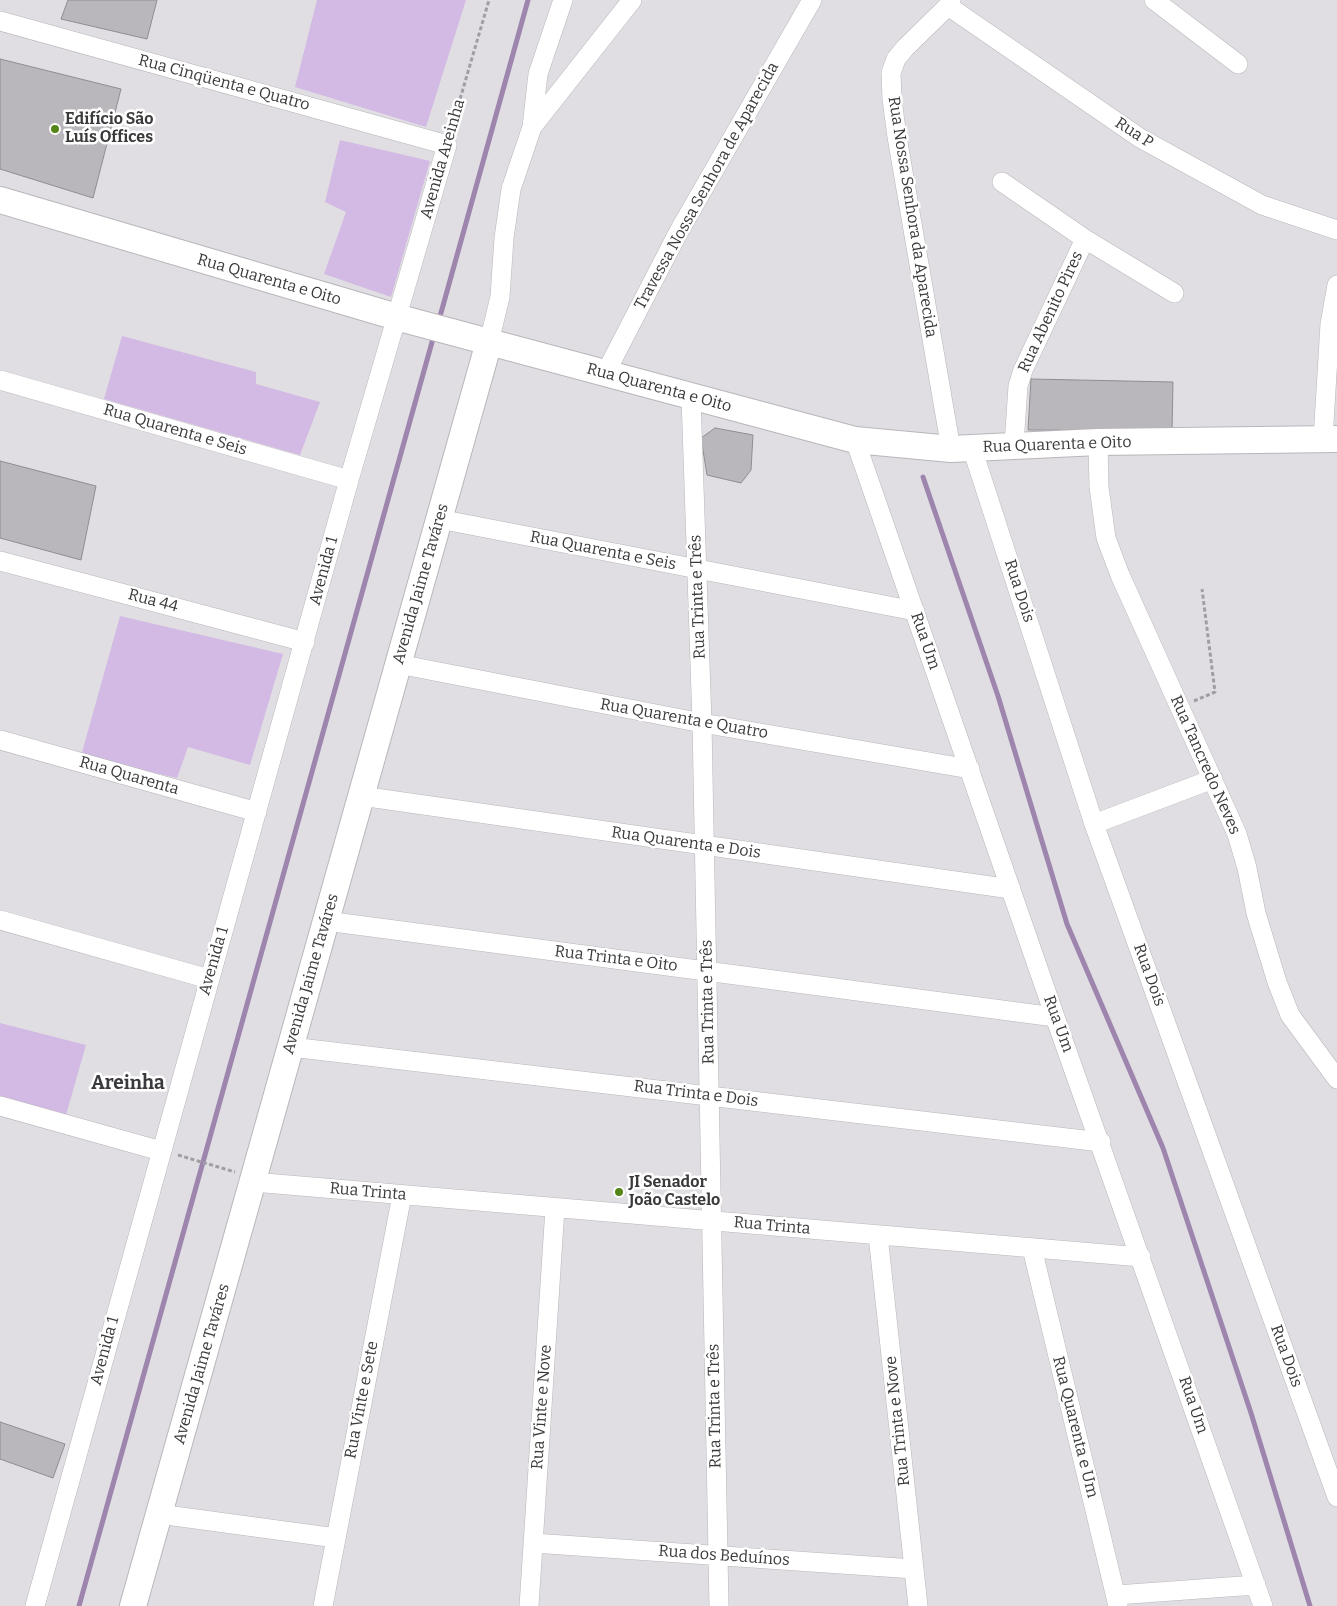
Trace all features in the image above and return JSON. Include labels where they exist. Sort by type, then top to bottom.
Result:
[{"type":"main road","name":"Rua Quarenta e Oito","points":[[0,200],[402,319],[855,440],[962,449],[1098,442],[1330,440]]},
{"type":"main road","name":"Avenida Jaime Taváres","points":[[133,1606],[159,1514],[244,1177],[291,1047],[489,342]]},
{"type":"street","points":[[489,342],[500,297],[504,238],[511,189],[532,127],[538,74],[563,0]]},
{"type":"street","points":[[532,127],[632,0]]},
{"type":"street","name":"Travessa Nossa Senhora de Aparecida","points":[[605,374],[679,231],[812,0]]},
{"type":"street","points":[[1154,0],[1238,64]]},
{"type":"street","name":"Rua P","points":[[949,3],[1140,138],[1262,205],[1337,230]]},
{"type":"street","name":"Rua Nossa Senhora da Aparecida","points":[[949,3],[905,48],[896,59],[891,73],[897,137],[962,449]]},
{"type":"street","name":"Rua Cinqüenta e Quatro","points":[[0,21],[447,145]]},
{"type":"street","name":"Avenida Areinha","points":[[402,319],[447,145]]},
{"type":"street","points":[[1002,182],[1085,239],[1174,293]]},
{"type":"street","name":"Rua Abenito Pires","points":[[1014,445],[1017,394],[1023,370],[1085,239]]},
{"type":"street","points":[[1330,440],[1330,324],[1337,284]]},
{"type":"street","name":"Avenida 1","points":[[34,1606],[350,480],[402,319]]},
{"type":"street","name":"Rua Quarenta e Seis","points":[[0,380],[350,480]]},
{"type":"street","name":"Rua Trinta e Três","points":[[691,397],[702,723],[718,1606]]},
{"type":"street","name":"Rua Um","points":[[855,440],[1263,1606]]},
{"type":"street","name":"Rua Tancredo Neves","points":[[1098,442],[1098,487],[1106,538],[1137,616],[1237,834],[1248,868],[1256,913],[1276,982],[1290,1016],[1337,1079]]},
{"type":"street","name":"Rua Dois","points":[[962,449],[1094,824],[1337,1497]]},
{"type":"street","name":"Rua Quarenta e Seis","points":[[439,519],[915,611]]},
{"type":"street","name":"Rua 44","points":[[0,561],[305,642]]},
{"type":"street","name":"Rua Quarenta e Quatro","points":[[398,664],[702,723],[970,769]]},
{"type":"street","name":"Rua Quarenta","points":[[0,740],[258,812]]},
{"type":"street","points":[[1094,824],[1213,779]]},
{"type":"street","name":"Rua Quarenta e Dois","points":[[361,796],[1011,889]]},
{"type":"street","points":[[0,920],[209,979]]},
{"type":"street","name":"Rua Trinta e Oito","points":[[326,921],[1056,1017]]},
{"type":"street","name":"Rua Trinta e Dois","points":[[291,1047],[1101,1142]]},
{"type":"street","points":[[0,1106],[161,1151]]},
{"type":"street","name":"Rua Trinta","points":[[244,1177],[402,1195],[1141,1257]]},
{"type":"street","name":"Rua Vinte e Sete","points":[[323,1606],[402,1195]]},
{"type":"street","name":"Rua Vinte e Nove","points":[[529,1606],[555,1208]]},
{"type":"street","name":"Rua Trinta e Nove","points":[[878,1235],[918,1606]]},
{"type":"street","name":"Rua Quarenta e Um","points":[[1032,1248],[1117,1601]]},
{"type":"street","points":[[159,1514],[336,1538]]},
{"type":"street","name":"Rua dos Beduínos","points":[[533,1543],[914,1569]]},
{"type":"street","points":[[1117,1601],[1256,1585]]},
{"type":"path","name":"Avenida Areinha","points":[[447,145],[489,0]]},
{"type":"path","points":[[1180,707],[1215,692],[1202,589]]},
{"type":"path","points":[[183,1157],[244,1177]]},
{"type":"shaded area","points":[[317,0],[466,0],[426,127],[295,87]]},
{"type":"shaded area","points":[[340,140],[430,161],[391,297],[324,274],[346,212],[325,202]]},
{"type":"shaded area","points":[[122,336],[256,372],[256,384],[320,402],[300,455],[104,399]]},
{"type":"shaded area","points":[[120,616],[283,654],[250,765],[188,747],[177,778],[81,756]]},
{"type":"shaded area","points":[[0,1023],[86,1045],[66,1115],[0,1096]]},
{"type":"building","points":[[68,0],[157,0],[147,39],[61,19]]},
{"type":"building","name":"Edifício São Luís Offices","points":[[0,59],[121,89],[93,198],[0,169]]},
{"type":"building","points":[[1031,379],[1173,382],[1172,431],[1028,430]]},
{"type":"building","points":[[715,428],[753,435],[751,470],[741,483],[707,475],[701,438]]},
{"type":"building","points":[[0,461],[96,486],[81,560],[0,538]]},
{"type":"building","points":[[0,1422],[65,1444],[53,1478],[0,1459]]},
{"type":"waterway","points":[[439,320],[528,0]]},
{"type":"waterway","points":[[79,1606],[434,335]]},
{"type":"waterway","points":[[923,477],[998,696],[1067,924],[1163,1148],[1251,1413],[1310,1606]]},
{"type":"place","name":"Edifício São Luís Offices","points":[[55,129]]},
{"type":"place","name":"JI Senador João Castelo","points":[[619,1192]]},
{"type":"district","name":"Areinha","points":[[128,1084]]}]
